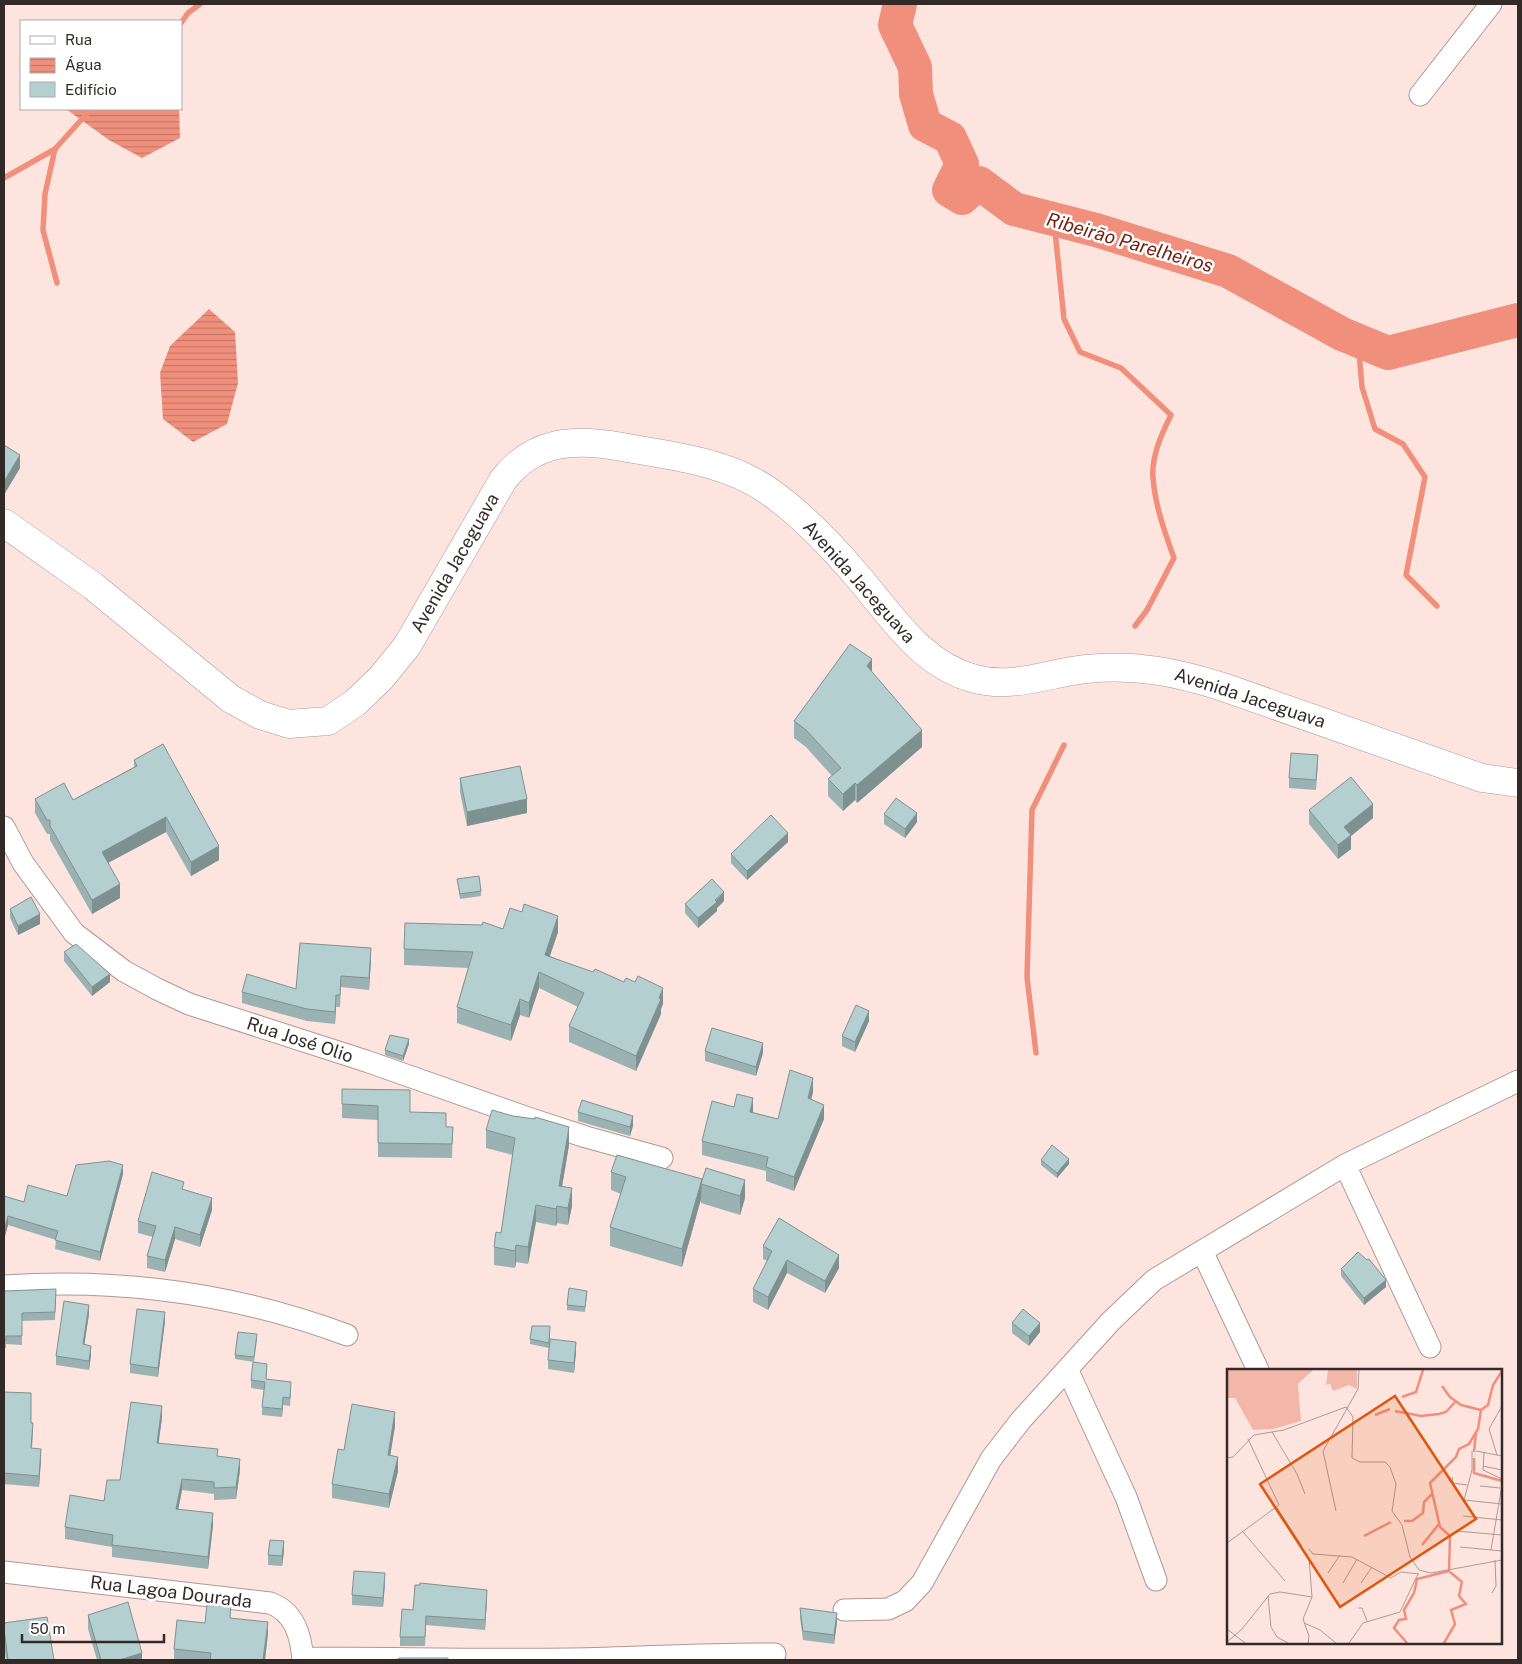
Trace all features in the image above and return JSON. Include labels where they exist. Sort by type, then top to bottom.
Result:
[{"type":"main road","name":"Avenida Jaceguava","points":[[4,523],[93,586],[231,699],[260,715],[289,724],[328,721],[355,703],[380,678],[407,646],[496,492],[515,465],[527,456],[562,444],[614,445],[701,461],[732,472],[766,489],[816,531],[859,578],[906,637],[927,655],[953,670],[976,679],[1000,682],[1032,680],[1083,669],[1151,668],[1223,687],[1482,778],[1518,783]]},
{"type":"street","points":[[1420,95],[1491,4]]},
{"type":"street","name":"Rua José Olio","points":[[4,826],[23,863],[74,933],[124,971],[157,989],[189,1004],[366,1060],[528,1118],[662,1158]]},
{"type":"street","points":[[844,1610],[888,1610],[905,1601],[922,1582],[991,1459],[1021,1420],[1068,1371],[1111,1321],[1154,1280],[1345,1165],[1518,1081]]},
{"type":"street","points":[[1345,1165],[1430,1346]]},
{"type":"street","points":[[1202,1251],[1258,1369]]},
{"type":"street","points":[[4,1286],[123,1286],[185,1292],[289,1315],[347,1335]]},
{"type":"street","points":[[1068,1371],[1126,1497],[1156,1580]]},
{"type":"street","name":"Rua Lagoa Dourada","points":[[4,1572],[270,1604],[280,1607],[290,1616],[300,1634],[303,1659],[570,1659],[664,1657],[706,1653],[775,1654]]},
{"type":"water","points":[[67,110],[179,110],[180,138],[142,158],[109,140]]},
{"type":"water","points":[[209,309],[235,332],[238,383],[227,424],[193,442],[163,419],[160,373],[170,346]]},
{"type":"building","points":[[4,445],[20,455],[5,480],[4,479]]},
{"type":"building","points":[[850,644],[872,659],[867,666],[922,730],[857,785],[855,783],[843,794],[828,779],[841,768],[806,730],[794,721]]},
{"type":"building","points":[[163,744],[219,846],[191,862],[166,817],[102,852],[120,884],[92,900],[50,826],[50,820],[47,820],[35,799],[64,783],[73,800],[137,766],[134,760]]},
{"type":"building","points":[[1291,753],[1318,755],[1316,780],[1289,778]]},
{"type":"building","points":[[520,766],[527,799],[467,812],[460,778]]},
{"type":"building","points":[[1351,777],[1373,804],[1344,827],[1351,835],[1338,845],[1309,810]]},
{"type":"building","points":[[896,798],[917,813],[905,829],[884,814]]},
{"type":"building","points":[[771,815],[788,833],[747,871],[731,854]]},
{"type":"building","points":[[479,876],[481,891],[460,894],[457,879]]},
{"type":"building","points":[[712,879],[724,892],[715,900],[717,902],[698,918],[685,904]]},
{"type":"building","points":[[31,897],[40,914],[18,926],[10,909]]},
{"type":"building","points":[[524,904],[558,916],[545,955],[593,972],[595,969],[624,982],[626,978],[635,982],[638,976],[663,988],[659,998],[661,999],[636,1056],[569,1026],[584,993],[539,972],[529,1003],[520,999],[511,1025],[457,1007],[473,952],[404,949],[405,923],[482,925],[483,922],[503,929],[510,908],[522,912]]},
{"type":"building","points":[[300,943],[371,948],[369,978],[341,976],[340,995],[336,995],[335,1012],[307,1009],[242,992],[247,974],[296,989]]},
{"type":"building","points":[[76,944],[110,974],[92,987],[64,952]]},
{"type":"building","points":[[856,1005],[869,1011],[855,1042],[842,1036]]},
{"type":"building","points":[[712,1028],[763,1043],[756,1067],[705,1051]]},
{"type":"building","points":[[390,1035],[409,1039],[403,1056],[385,1050]]},
{"type":"building","points":[[790,1070],[813,1078],[808,1098],[824,1105],[794,1177],[766,1167],[768,1157],[702,1141],[712,1101],[734,1107],[737,1094],[753,1098],[750,1112],[778,1119]]},
{"type":"building","points":[[342,1089],[410,1090],[410,1112],[446,1113],[446,1127],[453,1127],[452,1144],[378,1143],[378,1106],[342,1104]]},
{"type":"building","points":[[582,1100],[633,1116],[630,1127],[578,1112]]},
{"type":"building","points":[[492,1110],[513,1116],[535,1119],[535,1117],[569,1127],[559,1186],[572,1188],[568,1208],[557,1206],[556,1209],[536,1205],[528,1247],[516,1245],[515,1251],[494,1247],[496,1232],[501,1233],[515,1138],[486,1130]]},
{"type":"building","points":[[1052,1145],[1069,1159],[1057,1173],[1041,1160]]},
{"type":"building","points":[[617,1155],[702,1179],[682,1249],[610,1227],[626,1177],[611,1172]]},
{"type":"building","points":[[109,1161],[123,1165],[100,1252],[55,1240],[58,1231],[8,1216],[4,1231],[4,1196],[24,1202],[28,1185],[67,1196],[76,1165]]},
{"type":"building","points":[[706,1168],[745,1180],[740,1196],[701,1184]]},
{"type":"building","points":[[152,1172],[184,1182],[182,1189],[212,1198],[200,1235],[175,1227],[165,1260],[147,1256],[156,1226],[138,1221]]},
{"type":"building","points":[[779,1218],[839,1255],[825,1281],[787,1260],[768,1297],[753,1289],[772,1251],[763,1246]]},
{"type":"building","points":[[1358,1252],[1367,1260],[1369,1259],[1386,1280],[1364,1298],[1341,1269]]},
{"type":"building","points":[[569,1288],[587,1291],[585,1307],[567,1305]]},
{"type":"building","points":[[56,1289],[55,1312],[22,1313],[22,1336],[6,1336],[6,1340],[4,1340],[4,1291]]},
{"type":"building","points":[[64,1301],[89,1305],[83,1344],[91,1346],[89,1361],[56,1356]]},
{"type":"building","points":[[137,1309],[165,1312],[158,1368],[130,1364]]},
{"type":"building","points":[[1023,1309],[1040,1323],[1029,1336],[1012,1323]]},
{"type":"building","points":[[532,1326],[550,1326],[549,1343],[530,1339]]},
{"type":"building","points":[[238,1332],[257,1334],[254,1357],[235,1355]]},
{"type":"building","points":[[550,1339],[576,1342],[574,1363],[548,1360]]},
{"type":"building","points":[[253,1362],[267,1364],[266,1379],[291,1382],[290,1398],[283,1397],[282,1409],[262,1407],[265,1382],[251,1380]]},
{"type":"building","points":[[4,1392],[31,1393],[31,1423],[33,1423],[31,1448],[41,1449],[39,1476],[4,1473]]},
{"type":"building","points":[[131,1402],[162,1406],[157,1443],[218,1449],[217,1456],[240,1459],[236,1487],[214,1488],[214,1482],[182,1479],[176,1509],[213,1513],[208,1557],[112,1545],[113,1535],[65,1527],[70,1495],[104,1501],[107,1480],[120,1480]]},
{"type":"building","points":[[352,1404],[395,1412],[388,1455],[398,1457],[389,1494],[332,1484],[338,1449],[344,1450]]},
{"type":"building","points":[[270,1540],[284,1541],[282,1556],[268,1555]]},
{"type":"building","points":[[354,1571],[385,1573],[383,1598],[352,1595]]},
{"type":"building","points":[[420,1583],[487,1590],[485,1620],[426,1616],[425,1637],[400,1637],[402,1609],[413,1610],[415,1585],[420,1585]]},
{"type":"building","points":[[215,1601],[231,1603],[230,1618],[268,1622],[263,1660],[210,1660],[211,1653],[174,1649],[177,1620],[205,1623],[207,1604],[215,1605]]},
{"type":"building","points":[[128,1602],[142,1653],[119,1660],[101,1660],[88,1615]]},
{"type":"building","points":[[800,1608],[837,1613],[834,1635],[803,1631]]},
{"type":"building","points":[[47,1617],[54,1660],[8,1660],[4,1623]]},
{"type":"building","points":[[399,1658],[448,1658],[448,1660],[388,1660]]},
{"type":"waterway","points":[[182,22],[188,13],[200,4]]},
{"type":"waterway","name":"Ribeirão Parelheiros","points":[[900,4],[895,25],[915,67],[916,94],[925,125],[950,138],[962,164],[949,190],[962,198],[979,183],[1014,209],[1096,230],[1228,271],[1342,334],[1388,353],[1518,320]]},
{"type":"waterway","points":[[57,283],[43,230],[45,194],[55,149],[90,110]]},
{"type":"waterway","points":[[4,178],[55,149]]},
{"type":"waterway","points":[[1054,221],[1064,319],[1080,352],[1121,368],[1171,415],[1158,445],[1153,478],[1158,509],[1174,558],[1147,610],[1135,626]]},
{"type":"waterway","points":[[1358,340],[1362,387],[1375,429],[1403,444],[1425,477],[1406,575],[1437,606]]},
{"type":"waterway","points":[[1036,1053],[1027,977],[1032,810],[1064,745]]}]
